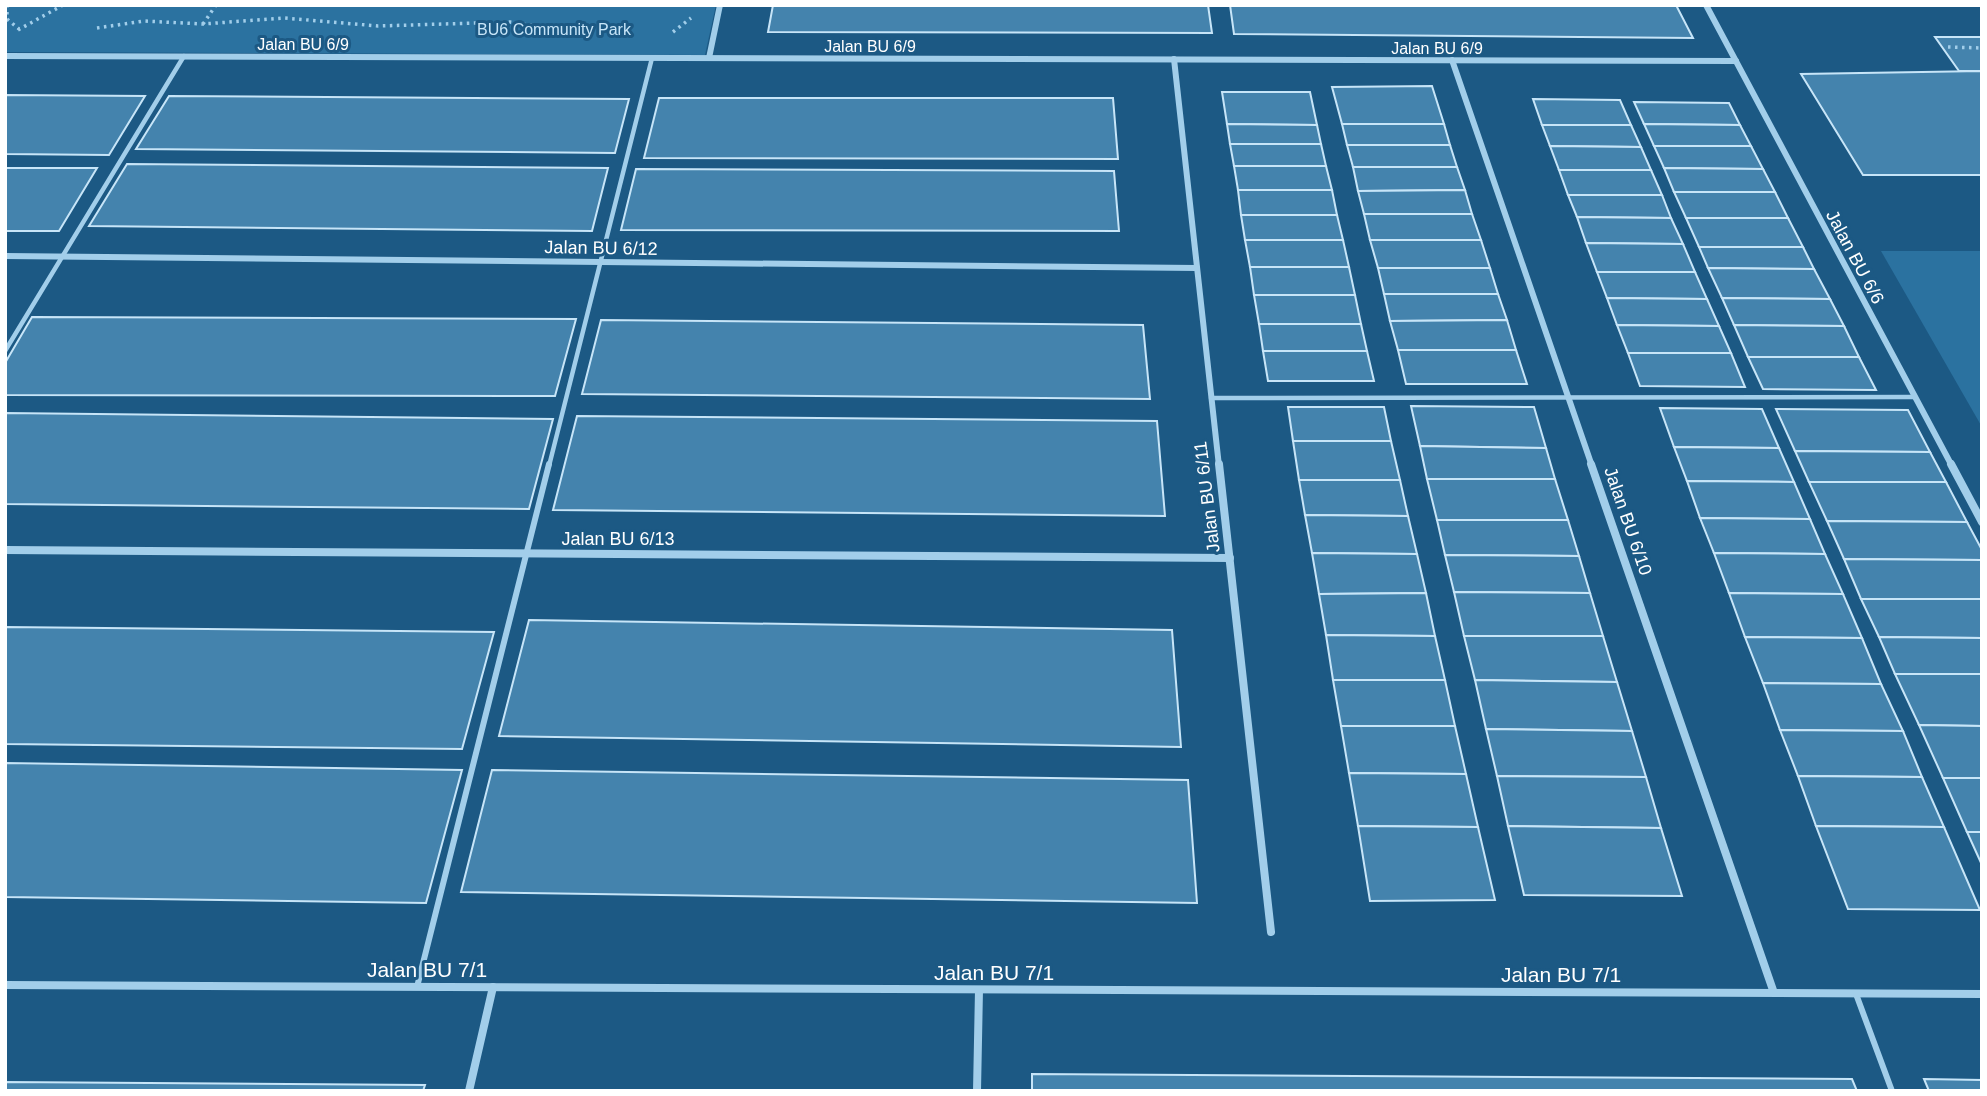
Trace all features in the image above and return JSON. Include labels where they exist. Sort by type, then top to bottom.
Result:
[{"type":"street","points":[[709,58],[720,5]]},
{"type":"street","name":"Jalan BU 6/6","points":[[1706,5],[1982,522]]},
{"type":"street","name":"Jalan BU 6/9","points":[[5,56],[1735,61]]},
{"type":"street","name":"Jalan BU 6/11","points":[[1174,59],[1271,932]]},
{"type":"street","name":"Jalan BU 6/10","points":[[1452,60],[1774,993]]},
{"type":"street","name":"Jalan BU 6/12","points":[[5,256],[1197,268]]},
{"type":"street","name":"Jalan BU 6/13","points":[[5,551],[1230,558]]},
{"type":"street","name":"Jalan BU 7/1","points":[[5,985],[1982,993]]},
{"type":"street","points":[[469,1091],[493,987]]},
{"type":"street","points":[[977,1091],[978,990]]},
{"type":"lane","points":[[5,351],[184,56]]},
{"type":"lane","points":[[417,987],[652,58]]},
{"type":"lane","points":[[1211,398],[1914,397]]},
{"type":"lane","points":[[1856,994],[1892,1091]]},
{"type":"path","points":[[7,5],[7,19],[26,31]]},
{"type":"path","points":[[12,34],[63,5]]},
{"type":"path","points":[[667,34],[685,24],[694,14]]},
{"type":"path","points":[[90,30],[144,21],[203,24],[284,18],[378,26],[510,22],[567,31]]},
{"type":"path","points":[[1948,47],[1982,48]]},
{"type":"green space","name":"BU6 Community Park","points":[[5,5],[716,5],[705,55],[5,52]]},
{"type":"green space","points":[[1881,251],[1982,251],[1982,427]]},
{"type":"building","points":[[773,5],[1208,5],[1212,33],[768,32]]},
{"type":"building","points":[[1230,5],[1676,5],[1693,38],[1234,34]]},
{"type":"building","points":[[1935,37],[1982,37],[1982,71],[1959,71]]},
{"type":"building","points":[[1982,71],[1982,175],[1863,175],[1801,74]]},
{"type":"building","points":[[1432,86],[1444,124],[1342,124],[1332,87]]},
{"type":"building","points":[[1222,92],[1310,92],[1317,125],[1227,124]]},
{"type":"building","points":[[5,95],[145,96],[109,155],[5,154]]},
{"type":"building","points":[[169,96],[629,99],[615,153],[136,149]]},
{"type":"building","points":[[659,98],[1113,98],[1118,159],[644,158]]},
{"type":"building","points":[[1533,99],[1620,100],[1631,125],[1542,125]]},
{"type":"building","points":[[1634,102],[1729,103],[1740,125],[1644,124]]},
{"type":"building","points":[[1227,124],[1317,125],[1321,144],[1230,144]]},
{"type":"building","points":[[1342,124],[1444,124],[1450,145],[1347,145]]},
{"type":"building","points":[[1644,124],[1740,125],[1751,146],[1654,146]]},
{"type":"building","points":[[1542,125],[1631,125],[1641,147],[1550,146]]},
{"type":"building","points":[[1230,144],[1321,144],[1326,166],[1234,166]]},
{"type":"building","points":[[1347,145],[1450,145],[1457,167],[1353,167]]},
{"type":"building","points":[[1550,146],[1641,147],[1651,170],[1559,170]]},
{"type":"building","points":[[1654,146],[1751,146],[1763,169],[1664,168]]},
{"type":"building","points":[[127,164],[608,168],[592,231],[89,226]]},
{"type":"building","points":[[1234,166],[1326,166],[1332,190],[1238,190]]},
{"type":"building","points":[[1353,167],[1457,167],[1465,190],[1358,191]]},
{"type":"building","points":[[5,168],[97,168],[59,231],[5,231]]},
{"type":"building","points":[[1664,168],[1763,169],[1775,192],[1674,192]]},
{"type":"building","points":[[636,169],[1114,171],[1119,231],[621,230]]},
{"type":"building","points":[[1559,170],[1651,170],[1662,195],[1568,195]]},
{"type":"building","points":[[1238,190],[1332,190],[1337,215],[1241,215]]},
{"type":"building","points":[[1465,190],[1472,214],[1364,214],[1358,191]]},
{"type":"building","points":[[1674,192],[1775,192],[1788,218],[1686,218]]},
{"type":"building","points":[[1568,195],[1662,195],[1671,218],[1577,217]]},
{"type":"building","points":[[1364,214],[1472,214],[1481,240],[1370,240]]},
{"type":"building","points":[[1241,215],[1337,215],[1343,240],[1245,240]]},
{"type":"building","points":[[1577,217],[1671,218],[1683,244],[1586,243]]},
{"type":"building","points":[[1686,218],[1788,218],[1803,247],[1699,247]]},
{"type":"building","points":[[1245,240],[1343,240],[1349,267],[1250,267]]},
{"type":"building","points":[[1370,240],[1481,240],[1490,268],[1378,268]]},
{"type":"building","points":[[1586,243],[1683,244],[1695,272],[1597,272]]},
{"type":"building","points":[[1699,247],[1803,247],[1814,269],[1708,268]]},
{"type":"building","points":[[1250,267],[1349,267],[1355,295],[1254,295]]},
{"type":"building","points":[[1378,268],[1490,268],[1498,294],[1384,294]]},
{"type":"building","points":[[1708,268],[1814,269],[1830,299],[1722,298]]},
{"type":"building","points":[[1597,272],[1695,272],[1707,299],[1607,298]]},
{"type":"building","points":[[1384,294],[1498,294],[1507,320],[1390,321]]},
{"type":"building","points":[[1254,295],[1355,295],[1361,324],[1259,324]]},
{"type":"building","points":[[1607,298],[1707,299],[1719,326],[1617,325]]},
{"type":"building","points":[[1722,298],[1830,299],[1844,326],[1734,325]]},
{"type":"building","points":[[32,317],[576,319],[555,396],[5,395],[5,363]]},
{"type":"building","points":[[601,320],[1143,325],[1150,399],[582,394]]},
{"type":"building","points":[[1507,320],[1516,350],[1398,350],[1390,321]]},
{"type":"building","points":[[1259,324],[1361,324],[1367,351],[1263,351]]},
{"type":"building","points":[[1617,325],[1719,326],[1731,353],[1628,353]]},
{"type":"building","points":[[1734,325],[1844,326],[1859,357],[1748,357]]},
{"type":"building","points":[[1398,350],[1516,350],[1527,384],[1406,384]]},
{"type":"building","points":[[1263,351],[1367,351],[1374,381],[1268,381]]},
{"type":"building","points":[[1628,353],[1731,353],[1745,387],[1640,386]]},
{"type":"building","points":[[1748,357],[1859,357],[1876,390],[1763,389]]},
{"type":"building","points":[[1411,406],[1534,407],[1546,448],[1420,446]]},
{"type":"building","points":[[1288,407],[1384,407],[1391,441],[1293,441]]},
{"type":"building","points":[[1660,408],[1762,409],[1779,448],[1674,447]]},
{"type":"building","points":[[1776,409],[1908,410],[1930,452],[1795,451]]},
{"type":"building","points":[[5,413],[553,419],[529,509],[5,504]]},
{"type":"building","points":[[577,416],[1157,421],[1165,516],[553,510]]},
{"type":"building","points":[[1293,441],[1391,441],[1400,480],[1299,480]]},
{"type":"building","points":[[1420,446],[1546,448],[1555,479],[1427,479]]},
{"type":"building","points":[[1674,447],[1779,448],[1794,482],[1687,481]]},
{"type":"building","points":[[1795,451],[1930,452],[1946,482],[1809,482]]},
{"type":"building","points":[[1427,479],[1555,479],[1568,520],[1437,520]]},
{"type":"building","points":[[1299,480],[1400,480],[1408,516],[1305,515]]},
{"type":"building","points":[[1687,481],[1794,482],[1810,519],[1700,518]]},
{"type":"building","points":[[1809,482],[1946,482],[1967,522],[1827,521]]},
{"type":"building","points":[[1305,515],[1408,516],[1417,554],[1312,553]]},
{"type":"building","points":[[1700,518],[1810,519],[1825,554],[1714,553]]},
{"type":"building","points":[[1437,520],[1568,520],[1579,556],[1445,555]]},
{"type":"building","points":[[1827,521],[1967,522],[1982,550],[1982,560],[1844,559]]},
{"type":"building","points":[[1312,553],[1417,554],[1426,593],[1319,594]]},
{"type":"building","points":[[1714,553],[1825,554],[1843,594],[1729,593]]},
{"type":"building","points":[[1445,555],[1579,556],[1590,593],[1454,592]]},
{"type":"building","points":[[1844,559],[1982,560],[1982,599],[1861,599]]},
{"type":"building","points":[[1454,592],[1590,593],[1603,636],[1464,636]]},
{"type":"building","points":[[1426,593],[1435,636],[1326,635],[1319,594]]},
{"type":"building","points":[[1729,593],[1843,594],[1862,638],[1745,637]]},
{"type":"building","points":[[1861,599],[1982,599],[1982,638],[1879,637]]},
{"type":"building","points":[[529,620],[1172,630],[1181,747],[499,736]]},
{"type":"building","points":[[5,627],[494,632],[462,749],[5,744]]},
{"type":"building","points":[[1326,635],[1435,636],[1445,680],[1333,680]]},
{"type":"building","points":[[1464,636],[1603,636],[1617,682],[1475,680]]},
{"type":"building","points":[[1745,637],[1862,638],[1881,684],[1763,683]]},
{"type":"building","points":[[1879,637],[1982,638],[1982,674],[1895,674]]},
{"type":"building","points":[[1895,674],[1982,674],[1982,726],[1919,725]]},
{"type":"building","points":[[1333,680],[1445,680],[1455,726],[1341,726]]},
{"type":"building","points":[[1475,680],[1617,682],[1632,731],[1486,729]]},
{"type":"building","points":[[1763,683],[1881,684],[1903,731],[1780,730]]},
{"type":"building","points":[[1919,725],[1982,726],[1982,778],[1943,778]]},
{"type":"building","points":[[1341,726],[1455,726],[1466,774],[1349,773]]},
{"type":"building","points":[[1486,729],[1632,731],[1646,777],[1497,776]]},
{"type":"building","points":[[1780,730],[1903,731],[1922,777],[1798,776]]},
{"type":"building","points":[[5,763],[462,770],[426,903],[5,897]]},
{"type":"building","points":[[492,770],[1188,780],[1197,903],[461,892]]},
{"type":"building","points":[[1349,773],[1466,774],[1478,827],[1358,826]]},
{"type":"building","points":[[1497,776],[1646,777],[1661,828],[1508,826]]},
{"type":"building","points":[[1798,776],[1922,777],[1944,827],[1816,826]]},
{"type":"building","points":[[1943,778],[1982,778],[1982,832],[1967,832]]},
{"type":"building","points":[[1358,826],[1478,827],[1495,900],[1370,901]]},
{"type":"building","points":[[1508,826],[1661,828],[1682,896],[1524,895]]},
{"type":"building","points":[[1816,826],[1944,827],[1980,910],[1848,909]]},
{"type":"building","points":[[1967,832],[1982,832],[1982,865]]},
{"type":"building","points":[[1032,1074],[1852,1079],[1857,1091],[1032,1091]]},
{"type":"building","points":[[1924,1079],[1982,1080],[1982,1091],[1929,1091]]},
{"type":"building","points":[[5,1082],[425,1085],[423,1091],[5,1091]]}]
